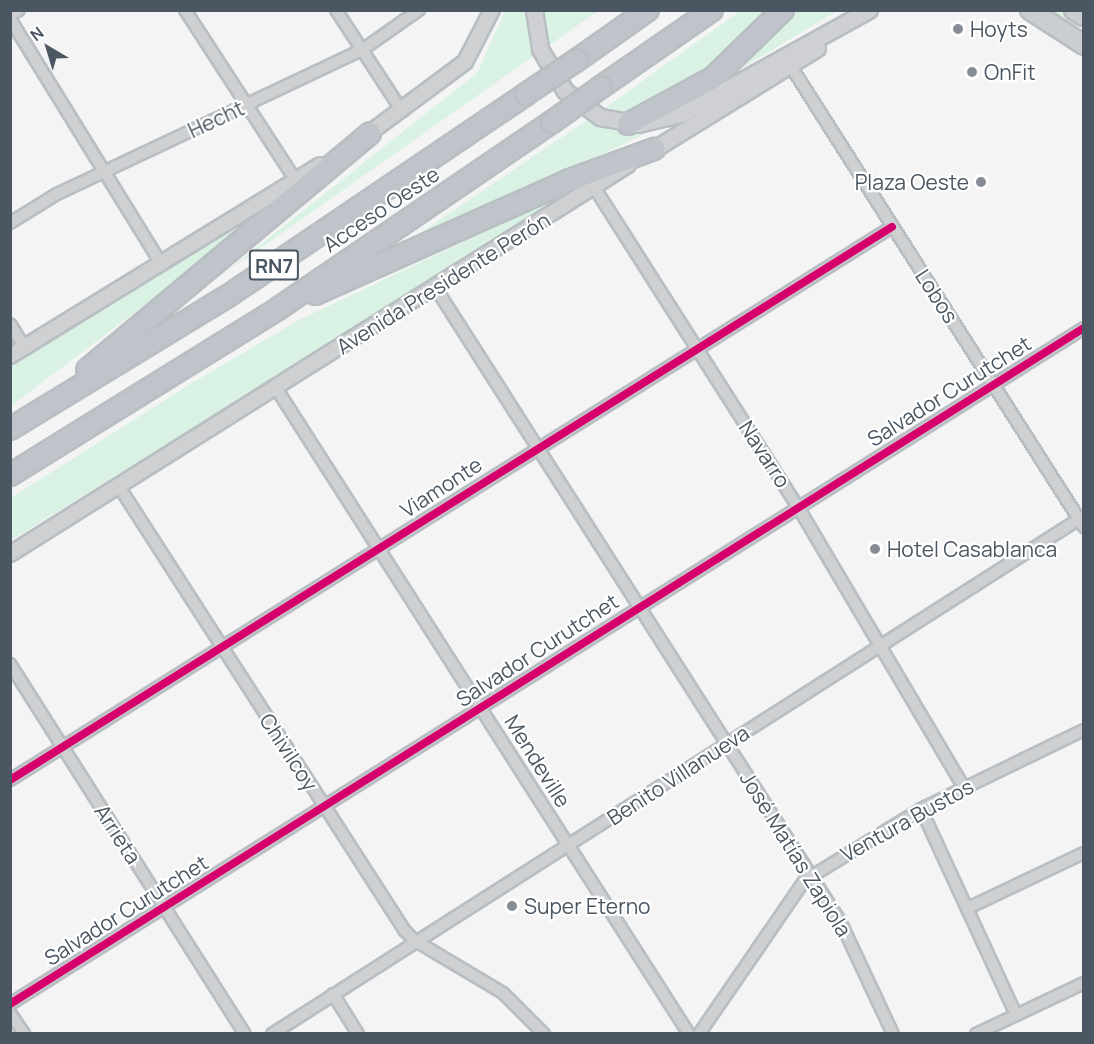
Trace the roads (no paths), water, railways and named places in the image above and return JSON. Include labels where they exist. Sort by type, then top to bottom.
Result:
[{"type":"highway","points":[[594,48],[631,10]]},
{"type":"highway","name":"Acceso Oeste","points":[[13,427],[228,296],[648,10]]},
{"type":"highway","name":"Acceso Oeste","points":[[10,476],[279,308],[712,10]]},
{"type":"highway","points":[[628,124],[713,78],[783,10]]},
{"type":"highway","points":[[13,427],[105,355],[370,133]]},
{"type":"highway","points":[[279,308],[386,265],[570,180],[654,148]]},
{"type":"main road","points":[[534,10],[540,49],[565,91],[600,117],[628,124],[652,123],[681,114],[869,10]]},
{"type":"main road","name":"Avenida Presidente Perón","points":[[654,148],[790,65],[873,10]]},
{"type":"main road","points":[[1030,10],[1083,43]]},
{"type":"main road","points":[[1074,10],[1083,16]]},
{"type":"street","points":[[19,10],[10,17],[162,265]]},
{"type":"street","points":[[185,10],[296,181]]},
{"type":"street","points":[[336,10],[402,111]]},
{"type":"street","name":"Hecht","points":[[10,224],[104,171],[362,50],[419,10]]},
{"type":"street","points":[[10,356],[162,265],[402,111],[465,62],[492,10]]},
{"type":"street","name":"Lobos","points":[[790,65],[1082,521]]},
{"type":"street","name":"Avenida Presidente Perón","points":[[10,554],[654,148]]},
{"type":"street","name":"Navarro","points":[[594,187],[798,507],[964,788]]},
{"type":"street","name":"Viamonte","points":[[10,780],[539,446],[892,227]]},
{"type":"street","name":"José Matías Zapiola","points":[[435,287],[539,446],[840,921],[893,1034]]},
{"type":"street","points":[[10,324],[25,348]]},
{"type":"street","name":"Salvador Curutchet","points":[[10,1004],[325,808],[640,605],[1083,328]]},
{"type":"street","name":"Mendeville","points":[[276,388],[483,706],[689,1034]]},
{"type":"street","name":"Chivilcoy","points":[[118,485],[325,808],[414,940],[503,993],[544,1034]]},
{"type":"street","name":"Benito Villanueva","points":[[272,1034],[414,940],[570,844],[879,646],[1082,521]]},
{"type":"street","name":"Arrieta","points":[[10,664],[245,1034]]},
{"type":"street","name":"Ventura Bustos","points":[[699,1034],[799,887],[811,875],[921,809],[1083,730]]},
{"type":"street","points":[[921,809],[1016,1015]]},
{"type":"street","points":[[968,908],[1083,853]]},
{"type":"street","points":[[976,1034],[1083,983]]},
{"type":"street","points":[[333,994],[358,1034]]},
{"type":"street","points":[[10,1013],[24,1034]]},
{"type":"place","name":"Hoyts","points":[[958,29]]},
{"type":"place","name":"OnFit","points":[[972,72]]},
{"type":"place","name":"Plaza Oeste","points":[[981,182]]},
{"type":"place","name":"Hotel Casablanca","points":[[875,549]]},
{"type":"place","name":"Super Eterno","points":[[512,906]]}]
